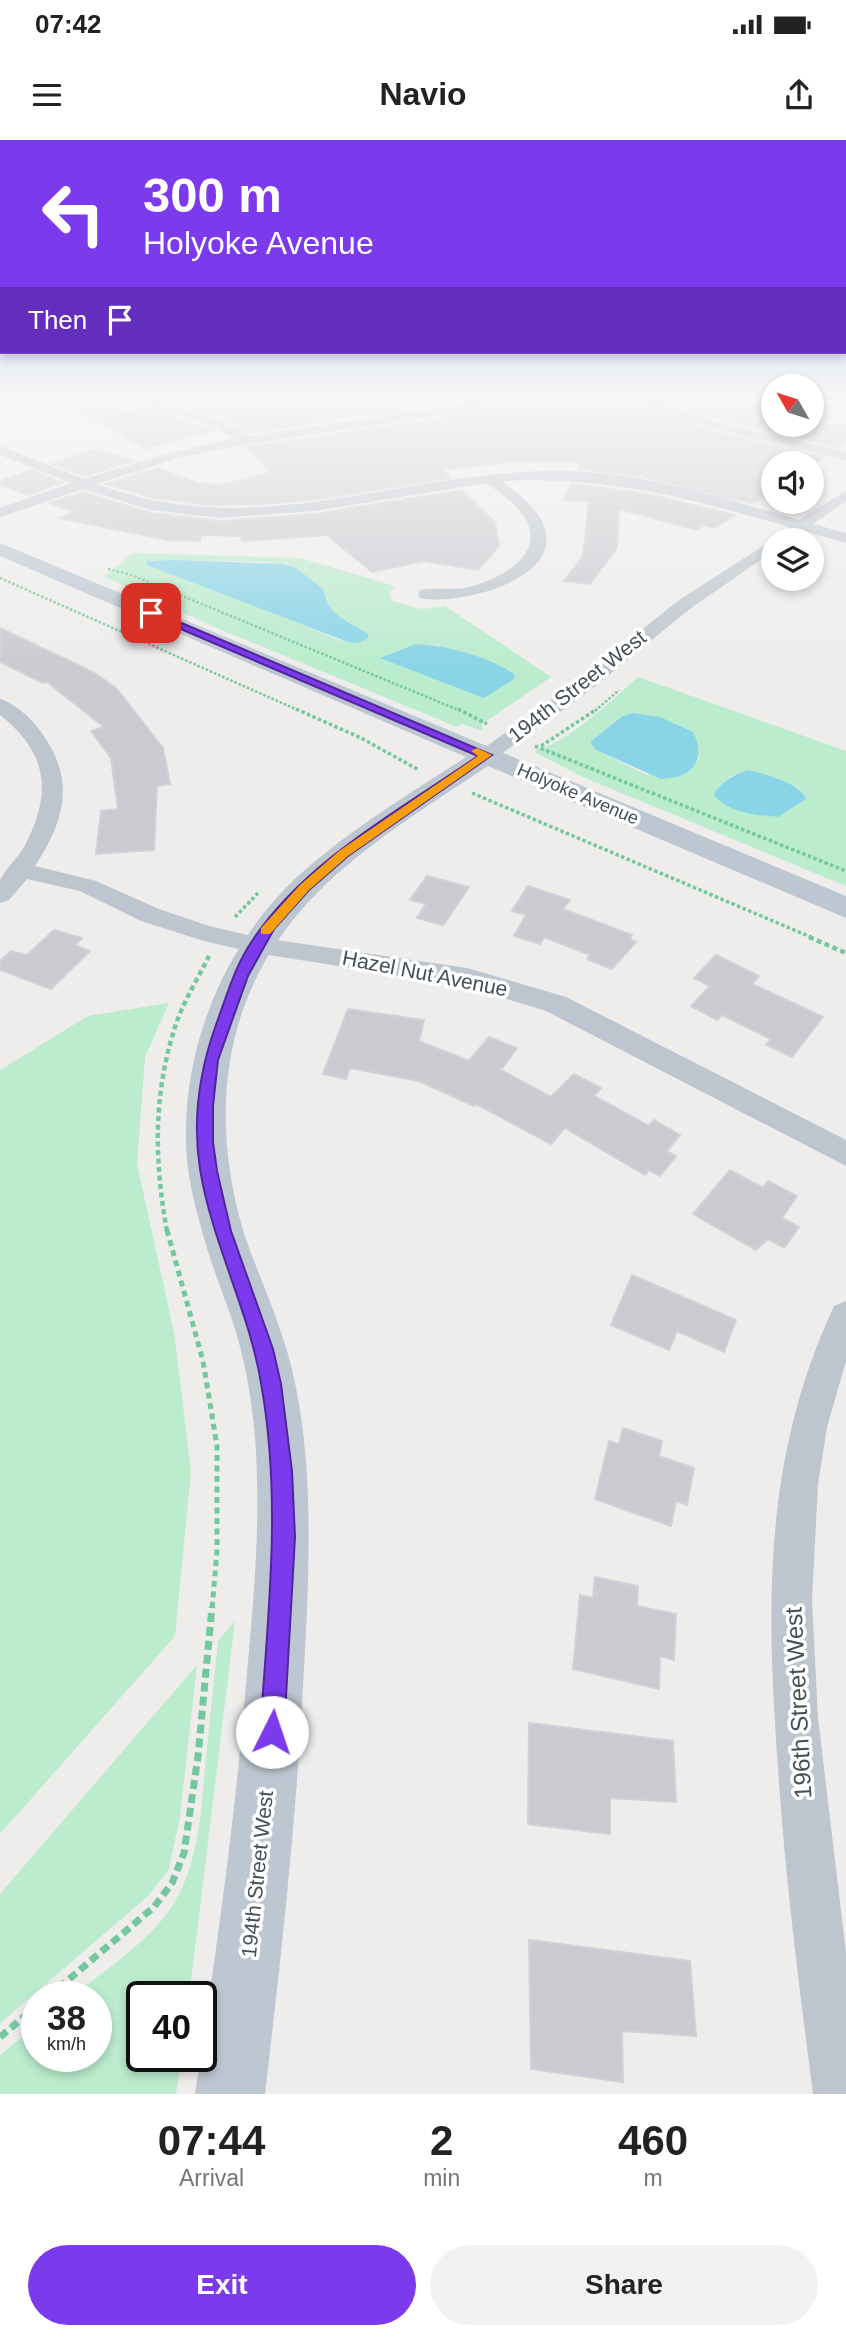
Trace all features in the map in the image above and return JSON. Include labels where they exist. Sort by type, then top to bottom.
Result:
[{"type":"street","points":[[0,513],[73,487]]},
{"type":"street","points":[[98,487],[161,508],[200,513],[238,513],[282,510],[430,487]]},
{"type":"street","points":[[426,594],[459,594],[491,585],[521,567],[535,551],[540,536],[535,521],[500,487]]},
{"type":"street","points":[[645,487],[846,538]]},
{"type":"street","points":[[798,528],[846,495]]},
{"type":"street","name":"Holyoke Avenue","points":[[0,549],[486,740],[846,908]]},
{"type":"street","name":"194th Street West","points":[[230,2094],[257,1889],[272,1732],[284,1537],[282,1471],[264,1349],[222,1231],[205,1142],[205,1106],[211,1060],[227,1008],[256,944],[304,888],[334,861],[486,740],[582,687],[677,609],[761,553]]},
{"type":"street","points":[[0,705],[33,732],[47,754],[53,773],[54,799],[36,849],[0,895]]},
{"type":"street","name":"Hazel Nut Avenue","points":[[21,870],[88,886],[180,926],[256,944],[467,977],[556,1004],[846,1154]]},
{"type":"street","name":"196th Street West","points":[[840,2094],[808,1852],[792,1673],[791,1560],[799,1485],[812,1409],[846,1317]]},
{"type":"path","points":[[102,567],[129,574],[440,701],[486,740]]},
{"type":"path","points":[[537,747],[846,871]]},
{"type":"path","points":[[67,1981],[154,1907],[172,1883]]},
{"type":"path","points":[[0,2037],[21,2019]]},
{"type":"green space","points":[[133,553],[300,558],[395,586],[389,594],[392,601],[422,609],[445,606],[551,677],[482,724],[483,731],[462,724],[457,727],[224,631],[104,577]],"holes":[[[146,562],[268,562],[296,569],[323,589],[335,612],[368,634],[368,638],[348,642],[339,640],[211,587],[147,565]],[[415,644],[435,645],[479,658],[386,655]]]},
{"type":"green space","points":[[638,677],[846,751],[846,886],[583,777],[536,753],[535,750],[575,730]],"holes":[[[620,717],[658,719],[692,732],[699,759],[647,775],[596,750],[591,741]],[[748,770],[769,775],[800,789],[806,799],[778,817],[744,811],[714,794],[731,776]]]},
{"type":"green space","points":[[169,1003],[145,1057],[137,1164],[174,1333],[191,1471],[175,1636],[0,1834],[0,1070],[88,1016]]},
{"type":"green space","points":[[235,1621],[191,1981],[126,1981],[126,2072],[179,2072],[176,2094],[0,2094],[0,2055],[21,2038],[21,2072],[112,2072],[112,1981],[92,1981],[125,1955],[161,1921],[181,1891],[188,1873],[197,1835],[218,1641]]},
{"type":"green space","points":[[197,1665],[180,1816],[169,1869],[148,1896],[49,1981],[21,1981],[21,2005],[0,2023],[0,1894]]},
{"type":"water","points":[[146,561],[283,564],[296,568],[323,589],[335,612],[368,634],[368,638],[358,643],[348,642],[147,565]]},
{"type":"water","points":[[415,644],[439,646],[467,653],[506,669],[515,675],[514,679],[484,698],[380,658]]},
{"type":"water","points":[[632,713],[660,717],[693,732],[698,751],[694,766],[681,775],[661,779],[596,750],[590,742],[621,717]]},
{"type":"water","points":[[748,770],[790,784],[806,799],[778,817],[743,812],[719,800],[714,794],[721,785]]},
{"type":"building","points":[[6,487],[51,487],[28,495]]},
{"type":"building","points":[[117,487],[393,487],[319,499],[209,505],[154,498]]},
{"type":"building","points":[[570,487],[595,487],[647,494],[735,515],[714,528],[704,525],[696,530],[619,509],[617,548],[590,584],[564,581],[583,556],[589,502],[564,500]]},
{"type":"building","points":[[686,487],[761,487],[761,499],[753,504]]},
{"type":"building","points":[[462,490],[495,522],[499,546],[478,570],[424,561],[372,572],[327,535],[242,541],[241,536],[202,535],[200,541],[168,540],[59,518],[74,512],[49,503],[83,492],[151,513],[221,521],[314,514]]},
{"type":"building","points":[[0,628],[93,672],[116,688],[163,748],[170,784],[157,786],[154,850],[96,854],[101,811],[118,809],[111,758],[91,731],[104,727],[47,682],[43,683],[0,662]]},
{"type":"building","points":[[427,876],[469,887],[443,925],[417,918],[426,904],[410,900]]},
{"type":"building","points":[[528,886],[570,900],[563,909],[632,935],[630,939],[636,942],[612,969],[587,959],[590,955],[544,937],[540,944],[514,936],[526,915],[512,911]]},
{"type":"building","points":[[54,930],[82,938],[75,945],[90,951],[51,989],[0,970],[0,961],[11,951],[27,955]]},
{"type":"building","points":[[716,955],[759,976],[752,984],[823,1017],[792,1057],[766,1045],[771,1039],[722,1015],[717,1020],[691,1006],[710,986],[694,978]]},
{"type":"building","points":[[348,1009],[424,1020],[419,1041],[469,1061],[489,1037],[517,1048],[501,1070],[551,1097],[574,1074],[601,1088],[594,1096],[649,1126],[654,1120],[680,1135],[667,1151],[676,1156],[660,1176],[649,1170],[645,1175],[565,1128],[551,1144],[476,1104],[474,1106],[419,1081],[350,1068],[346,1079],[323,1074]]},
{"type":"building","points":[[730,1170],[763,1188],[768,1181],[797,1196],[782,1218],[799,1227],[784,1248],[768,1239],[756,1250],[693,1214]]},
{"type":"building","points":[[632,1275],[736,1320],[724,1352],[677,1331],[669,1350],[611,1325]]},
{"type":"building","points":[[623,1428],[662,1441],[659,1456],[694,1468],[687,1505],[676,1501],[671,1526],[595,1499],[609,1441],[619,1444]]},
{"type":"building","points":[[595,1577],[638,1586],[637,1606],[676,1614],[674,1660],[660,1656],[659,1689],[573,1669],[580,1595],[593,1598]]},
{"type":"building","points":[[529,1723],[673,1741],[676,1802],[610,1798],[610,1834],[528,1824]]},
{"type":"building","points":[[529,1940],[690,1961],[696,2036],[622,2031],[623,2082],[531,2069]]},
{"type":"slow traffic","points":[[266,931],[324,869],[486,755],[477,751]]},
{"type":"route","points":[[151,613],[486,755],[344,853],[304,888],[256,944],[227,1008],[211,1060],[205,1106],[205,1142],[209,1171],[222,1231],[264,1349],[282,1471],[284,1537],[272,1732]]}]
